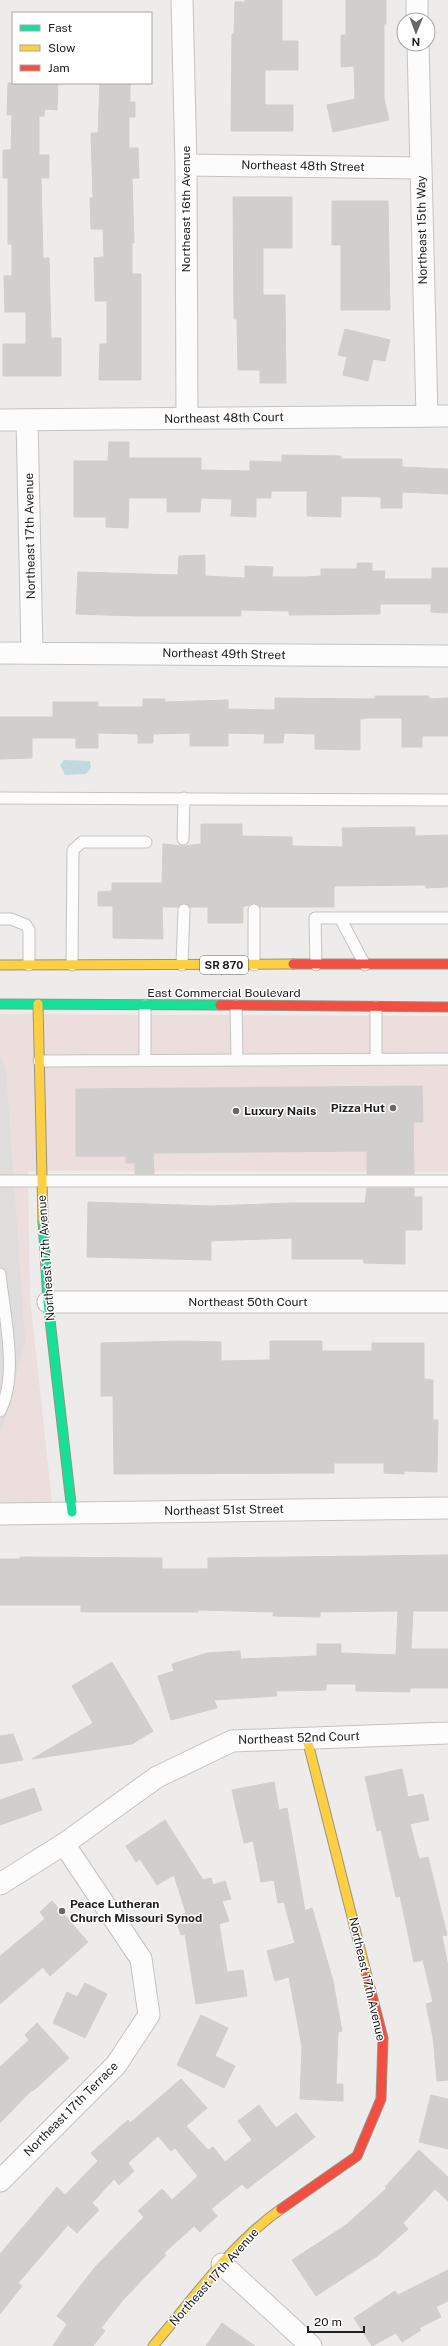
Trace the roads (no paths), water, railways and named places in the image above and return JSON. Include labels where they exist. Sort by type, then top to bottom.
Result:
[{"type":"street","name":"Northeast 16th Avenue","points":[[182,0],[186,165],[187,418]]},
{"type":"street","points":[[417,0],[417,12]]},
{"type":"street","name":"Northeast 15th Way","points":[[418,52],[427,416]]},
{"type":"street","name":"Northeast 48th Street","points":[[186,165],[421,168]]},
{"type":"street","name":"Northeast 48th Court","points":[[0,420],[448,416]]},
{"type":"street","name":"Northeast 17th Avenue","points":[[27,420],[32,652]]},
{"type":"street","name":"Northeast 49th Street","points":[[0,653],[32,652],[448,656]]},
{"type":"street","name":"SR 870","points":[[0,965],[448,964]]},
{"type":"street","name":"East Commercial Boulevard","points":[[0,1004],[448,1007]]},
{"type":"street","name":"Northeast 17th Avenue","points":[[38,1004],[41,1181],[48,1302],[72,1512]]},
{"type":"street","name":"Northeast 50th Court","points":[[48,1302],[448,1302]]},
{"type":"street","name":"Northeast 51st Street","points":[[0,1514],[448,1508]]},
{"type":"street","name":"Northeast 52nd Court","points":[[0,1884],[64,1844],[158,1777],[232,1741],[448,1733]]},
{"type":"street","name":"Northeast 17th Avenue","points":[[153,2346],[222,2264],[265,2220],[357,2156],[380,2099],[383,2038],[307,1739]]},
{"type":"street","name":"Northeast 17th Terrace","points":[[0,2181],[116,2065],[149,2014],[141,1959],[64,1844]]},
{"type":"street","points":[[222,2264],[311,2346]]},
{"type":"lane","points":[[0,798],[448,800]]},
{"type":"lane","points":[[183,839],[184,798]]},
{"type":"lane","points":[[72,965],[73,850],[82,842],[146,842]]},
{"type":"lane","points":[[182,965],[184,910]]},
{"type":"lane","points":[[254,910],[254,965]]},
{"type":"lane","points":[[316,965],[315,918],[448,918]]},
{"type":"lane","points":[[340,918],[365,965]]},
{"type":"lane","points":[[0,919],[11,919],[26,925],[29,930],[29,965]]},
{"type":"lane","points":[[145,1005],[145,1060]]},
{"type":"lane","points":[[236,1006],[237,1060]]},
{"type":"lane","points":[[376,1007],[376,1059]]},
{"type":"lane","points":[[39,1061],[448,1059]]},
{"type":"lane","points":[[0,1181],[448,1181]]},
{"type":"lane","points":[[0,1274],[9,1364],[8,1386],[0,1411]]},
{"type":"water","points":[[64,760],[90,761],[91,768],[86,774],[65,775],[60,765]]},
{"type":"place","name":"Pizza Hut","points":[[393,1108]]},
{"type":"place","name":"Luxury Nails","points":[[236,1111]]},
{"type":"place","name":"Peace Lutheran Church Missouri Synod","points":[[62,1911]]}]
